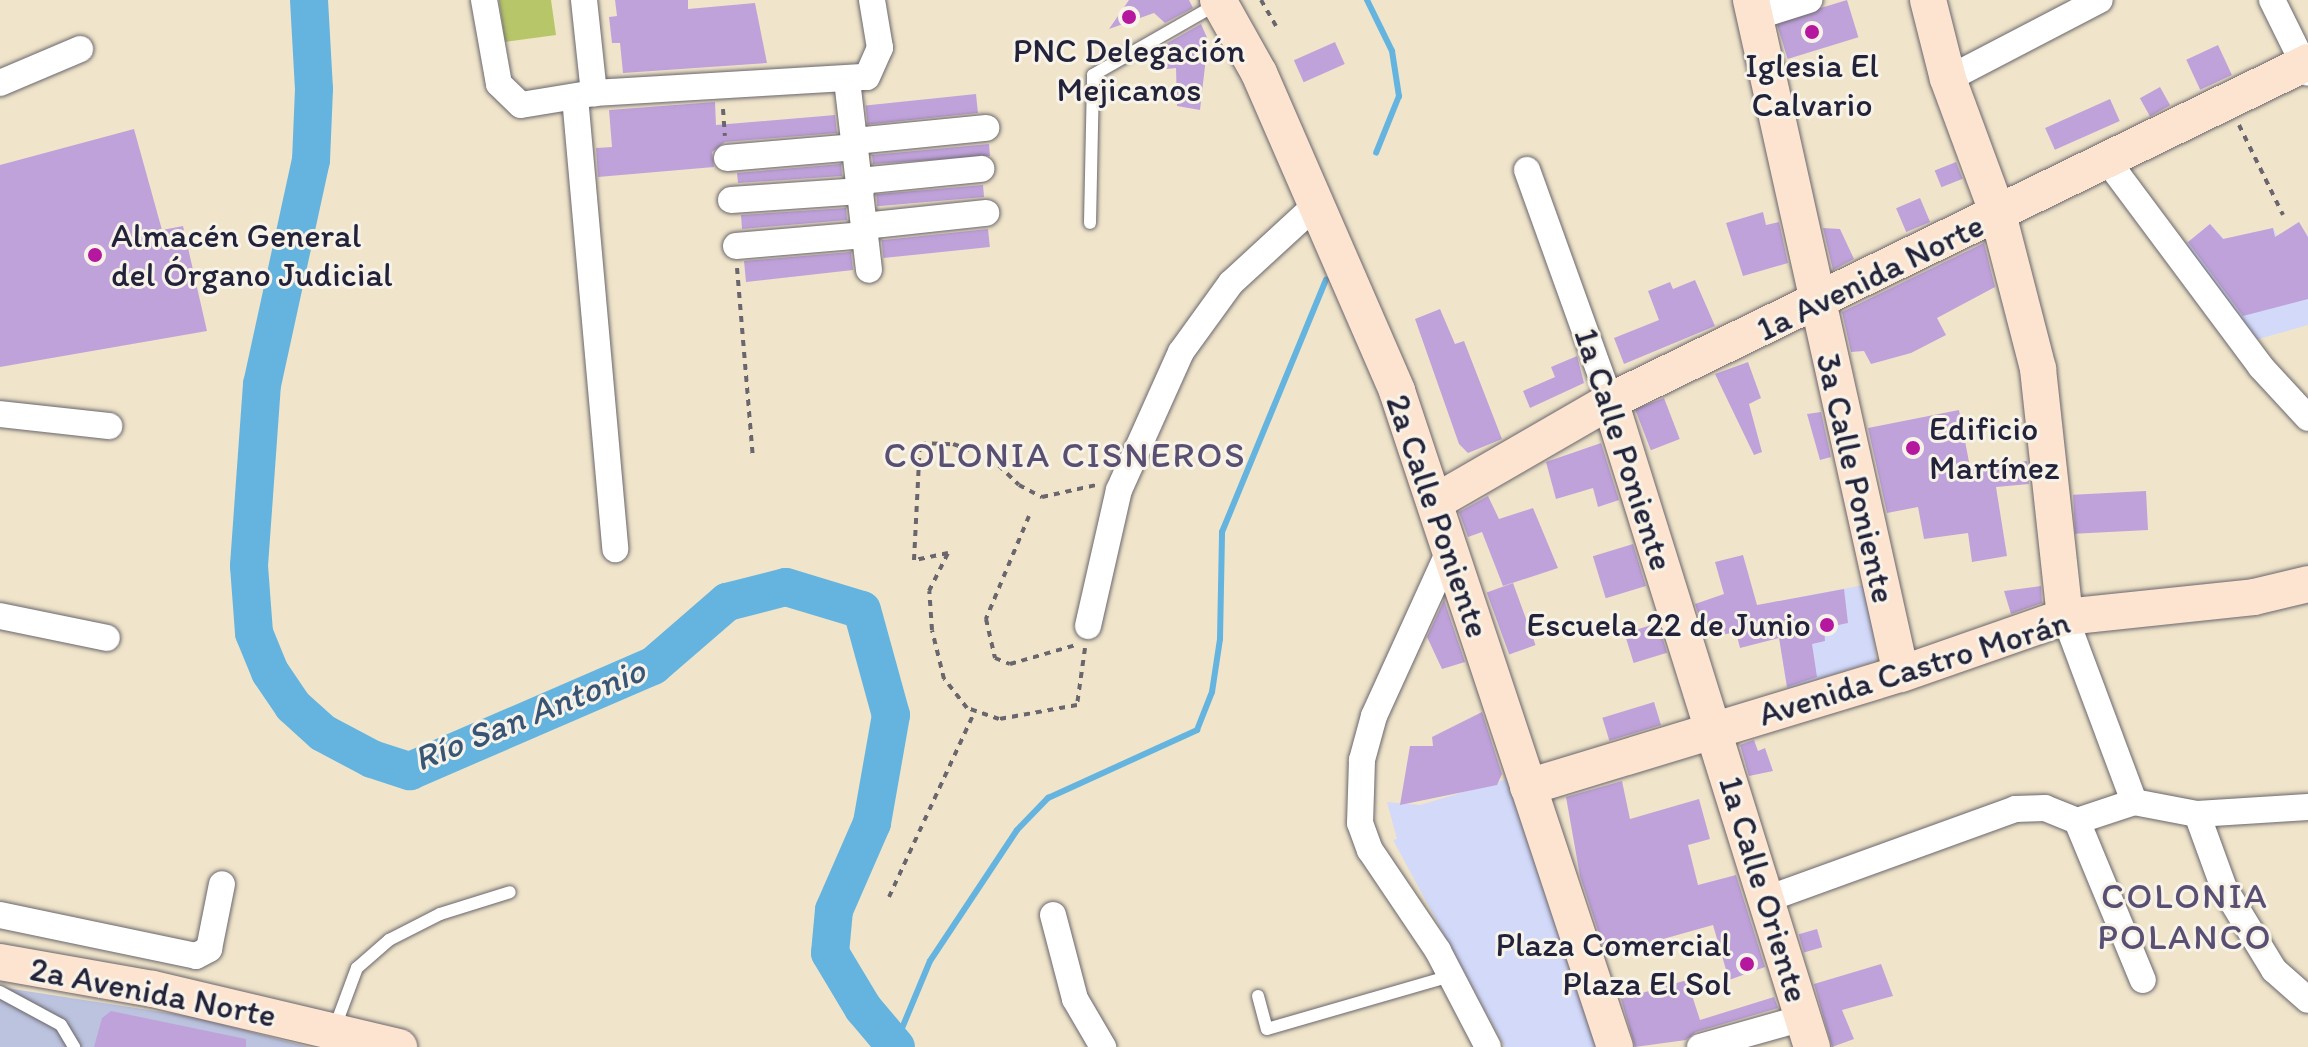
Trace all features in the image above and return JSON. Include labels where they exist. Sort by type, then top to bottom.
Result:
[{"type":"main road","points":[[1928,0],[1948,79],[1998,214],[2038,369],[2065,617]]},
{"type":"main road","name":"2a Calle Poniente","points":[[1219,1],[1259,73],[1397,391],[1437,501],[1528,787],[1598,980],[1615,1047]]},
{"type":"main road","name":"3a Calle Poniente","points":[[1753,9],[1860,517],[1901,674]]},
{"type":"main road","name":"1a Avenida Norte","points":[[1437,501],[1610,401],[1756,338],[1816,303],[2306,67]]},
{"type":"main road","name":"1a Calle Poniente","points":[[1610,401],[1714,730]]},
{"type":"main road","name":"Avenida Castro Morán","points":[[1528,787],[1901,674],[2065,617],[2254,597],[2308,584]]},
{"type":"main road","name":"1a Calle Oriente","points":[[1714,730],[1808,1032]]},
{"type":"main road","name":"2a Avenida Norte","points":[[0,962],[319,1034],[399,1047]]},
{"type":"street","points":[[484,0],[499,84],[511,99],[521,105],[584,95],[867,77],[878,63],[872,0]]},
{"type":"street","points":[[584,0],[584,95],[615,549]]},
{"type":"street","points":[[1753,9],[1809,0]]},
{"type":"street","points":[[1948,79],[2100,0]]},
{"type":"street","points":[[2272,0],[2306,67]]},
{"type":"street","points":[[0,83],[80,49]]},
{"type":"street","points":[[847,80],[869,270]]},
{"type":"street","points":[[727,158],[986,128]]},
{"type":"street","points":[[2109,163],[2261,367],[2308,418]]},
{"type":"street","points":[[731,200],[981,169]]},
{"type":"street","name":"1a Calle Poniente","points":[[1527,170],[1610,401]]},
{"type":"street","points":[[1088,626],[1125,475],[1150,411],[1210,307],[1318,203]]},
{"type":"street","points":[[736,246],[986,213]]},
{"type":"street","points":[[0,414],[109,426]]},
{"type":"street","points":[[1451,547],[1374,716],[1362,760],[1359,799],[1370,850],[1451,976],[1488,1047]]},
{"type":"street","points":[[0,616],[107,638]]},
{"type":"street","points":[[2065,617],[2134,802]]},
{"type":"street","points":[[1767,899],[2015,809],[2045,808],[2077,821],[2134,802],[2197,814],[2308,807]]},
{"type":"street","points":[[2197,814],[2224,888],[2274,970],[2308,1000]]},
{"type":"street","points":[[2077,821],[2143,980]]},
{"type":"street","points":[[0,915],[196,956],[209,949],[222,884]]},
{"type":"street","points":[[1053,915],[1075,999],[1103,1047]]},
{"type":"street","points":[[1700,1047],[1808,1032]]},
{"type":"lane","points":[[1090,223],[1093,75],[1219,1]]},
{"type":"lane","points":[[319,1034],[357,968],[389,940],[440,914],[510,892]]},
{"type":"lane","points":[[1258,996],[1267,1029],[1451,976]]},
{"type":"lane","points":[[0,992],[61,1025],[74,1047]]},
{"type":"path","points":[[1261,0],[1276,26]]},
{"type":"path","points":[[721,87],[727,158]]},
{"type":"path","points":[[2229,105],[2283,215]]},
{"type":"path","points":[[736,246],[753,457]]},
{"type":"path","points":[[1029,516],[986,619],[989,638],[995,658],[1010,664],[1085,641],[1077,705],[999,719],[975,711],[944,679],[932,630],[929,591],[948,553],[914,560],[920,443],[953,444],[990,457],[1019,485],[1042,497],[1125,475]]},
{"type":"path","points":[[889,897],[975,711]]},
{"type":"shaded area","points":[[2299,222],[2308,237],[2308,325],[2255,340],[2183,246],[2210,224],[2224,239],[2273,228],[2277,236]]},
{"type":"shaded area","name":"Escuela 22 de Junio","points":[[1869,584],[1876,661],[1787,689],[1774,602]]},
{"type":"shaded area","points":[[1514,777],[1601,1047],[1505,1047],[1393,840],[1397,839],[1387,802],[1420,805]]},
{"type":"shaded area","points":[[0,987],[194,1017],[308,1047],[0,1047]]},
{"type":"green space","points":[[499,0],[551,0],[556,35],[505,42]]},
{"type":"building","points":[[615,0],[688,0],[688,9],[755,3],[767,63],[623,73],[620,43],[612,43],[609,17],[617,16]]},
{"type":"building","name":"PNC Delegación Mejicanos","points":[[1129,0],[1189,0],[1193,8],[1165,23],[1154,13],[1109,29]]},
{"type":"building","name":"Iglesia El Calvario","points":[[1847,0],[1858,37],[1788,59],[1776,22]]},
{"type":"building","points":[[1201,24],[1208,40],[1200,110],[1177,106],[1176,68],[1158,70],[1157,49]]},
{"type":"building","points":[[1335,42],[1345,64],[1304,82],[1294,60]]},
{"type":"building","points":[[2218,45],[2232,75],[2200,90],[2186,60]]},
{"type":"building","points":[[2160,87],[2170,105],[2150,117],[2140,98]]},
{"type":"building","points":[[976,94],[978,113],[868,124],[866,106]]},
{"type":"building","points":[[2110,99],[2120,121],[2055,150],[2045,128]]},
{"type":"building","points":[[715,102],[716,125],[835,115],[837,133],[725,142],[712,152],[714,167],[598,177],[596,148],[612,147],[609,110]]},
{"type":"building","name":"Almacén General del Órgano Judicial","points":[[134,129],[162,230],[183,226],[207,331],[0,367],[0,165]]},
{"type":"building","points":[[989,144],[990,156],[873,164],[872,155]]},
{"type":"building","points":[[1956,162],[1963,179],[1941,187],[1935,171]]},
{"type":"building","points":[[841,164],[842,176],[738,183],[737,173]]},
{"type":"building","points":[[983,185],[984,197],[877,206],[876,194]]},
{"type":"building","points":[[1920,198],[1930,222],[1906,232],[1896,208]]},
{"type":"building","points":[[846,208],[847,220],[742,229],[741,215]]},
{"type":"building","points":[[1763,212],[1766,225],[1779,222],[1788,263],[1743,276],[1726,223]]},
{"type":"building","points":[[2299,222],[2308,237],[2308,299],[2243,316],[2188,242],[2210,224],[2223,239],[2273,228],[2275,237]]},
{"type":"building","points":[[1823,228],[1840,229],[1854,259],[1833,270]]},
{"type":"building","points":[[988,229],[990,247],[883,258],[882,240]]},
{"type":"building","points":[[1984,243],[1995,287],[1937,318],[1946,335],[1911,353],[1871,364],[1864,351],[1851,352],[1842,312]]},
{"type":"building","points":[[851,252],[853,270],[746,282],[744,261]]},
{"type":"building","points":[[1695,280],[1715,326],[1624,364],[1614,338],[1659,320],[1648,291],[1670,282],[1673,289]]},
{"type":"building","points":[[1440,309],[1455,344],[1464,341],[1502,439],[1468,453],[1459,444],[1415,319]]},
{"type":"building","points":[[1577,356],[1584,383],[1530,408],[1523,391],[1555,377],[1551,367]]},
{"type":"building","points":[[1748,362],[1761,398],[1749,404],[1762,452],[1754,455],[1715,374]]},
{"type":"building","points":[[1664,398],[1680,439],[1651,450],[1635,409]]},
{"type":"building","name":"Edificio Martínez","points":[[1959,410],[1970,467],[2027,461],[2029,484],[1996,487],[2007,556],[1972,562],[1968,533],[1924,539],[1918,507],[1887,513],[1868,428]]},
{"type":"building","points":[[1821,412],[1831,457],[1820,460],[1807,414]]},
{"type":"building","points":[[1601,443],[1619,500],[1598,507],[1593,488],[1556,499],[1546,462]]},
{"type":"building","points":[[2146,491],[2148,530],[2075,534],[2073,495]]},
{"type":"building","points":[[1488,496],[1499,519],[1533,508],[1558,568],[1503,586],[1482,532],[1468,537],[1459,512]]},
{"type":"building","points":[[1633,544],[1646,586],[1606,598],[1593,556]]},
{"type":"building","points":[[1743,555],[1757,605],[1844,589],[1848,623],[1824,628],[1825,641],[1812,644],[1817,677],[1787,687],[1779,638],[1740,648],[1736,632],[1706,638],[1695,604],[1724,594],[1715,562]]},
{"type":"building","points":[[1513,583],[1536,645],[1509,655],[1487,593]]},
{"type":"building","points":[[2041,586],[2042,603],[2011,614],[2004,591]]},
{"type":"building","points":[[1444,600],[1465,662],[1442,669],[1427,637]]},
{"type":"building","points":[[1658,623],[1667,653],[1634,663],[1625,633]]},
{"type":"building","points":[[1654,702],[1661,725],[1609,741],[1602,718]]},
{"type":"building","points":[[1482,712],[1502,774],[1497,785],[1400,805],[1410,746],[1433,746],[1432,737]]},
{"type":"building","points":[[1754,740],[1758,751],[1765,748],[1773,771],[1749,776],[1740,745]]},
{"type":"building","points":[[1622,781],[1630,819],[1699,799],[1710,839],[1688,845],[1698,885],[1736,875],[1765,967],[1729,980],[1713,925],[1606,955],[1580,876],[1566,797]]},
{"type":"building","points":[[1817,929],[1822,947],[1804,953],[1799,934]]},
{"type":"building","points":[[1881,964],[1893,996],[1842,1010],[1854,1039],[1832,1047],[1814,984]]},
{"type":"building","points":[[1687,980],[1700,1020],[1774,997],[1778,1008],[1696,1032],[1686,1040],[1635,1047],[1621,999]]},
{"type":"building","points":[[111,1011],[246,1039],[246,1047],[94,1047],[102,1018]]},
{"type":"waterway","name":"Río San Antonio","points":[[309,0],[314,89],[311,160],[262,384],[249,566],[254,633],[270,672],[293,706],[323,733],[372,759],[410,771],[653,666],[727,602],[786,587],[862,610],[891,715],[872,823],[834,910],[830,953],[863,1008],[896,1047]]},
{"type":"waterway","points":[[1367,0],[1392,51],[1399,96],[1376,153]]},
{"type":"waterway","points":[[895,1045],[930,961],[1017,830],[1048,798],[1197,730],[1212,692],[1220,639],[1222,532],[1326,280]]},
{"type":"place","name":"PNC Delegación Mejicanos","points":[[1129,17]]},
{"type":"place","name":"Iglesia El Calvario","points":[[1812,32]]},
{"type":"place","name":"Almacén General del Órgano Judicial","points":[[95,255]]},
{"type":"place","name":"Edificio Martínez","points":[[1913,448]]},
{"type":"place","name":"Escuela 22 de Junio","points":[[1827,625]]},
{"type":"place","name":"Plaza Comercial Plaza El Sol","points":[[1747,964]]},
{"type":"district","name":"COLONIA CISNEROS","points":[[1065,455]]},
{"type":"district","name":"COLONIA POLANCO","points":[[2185,916]]}]
